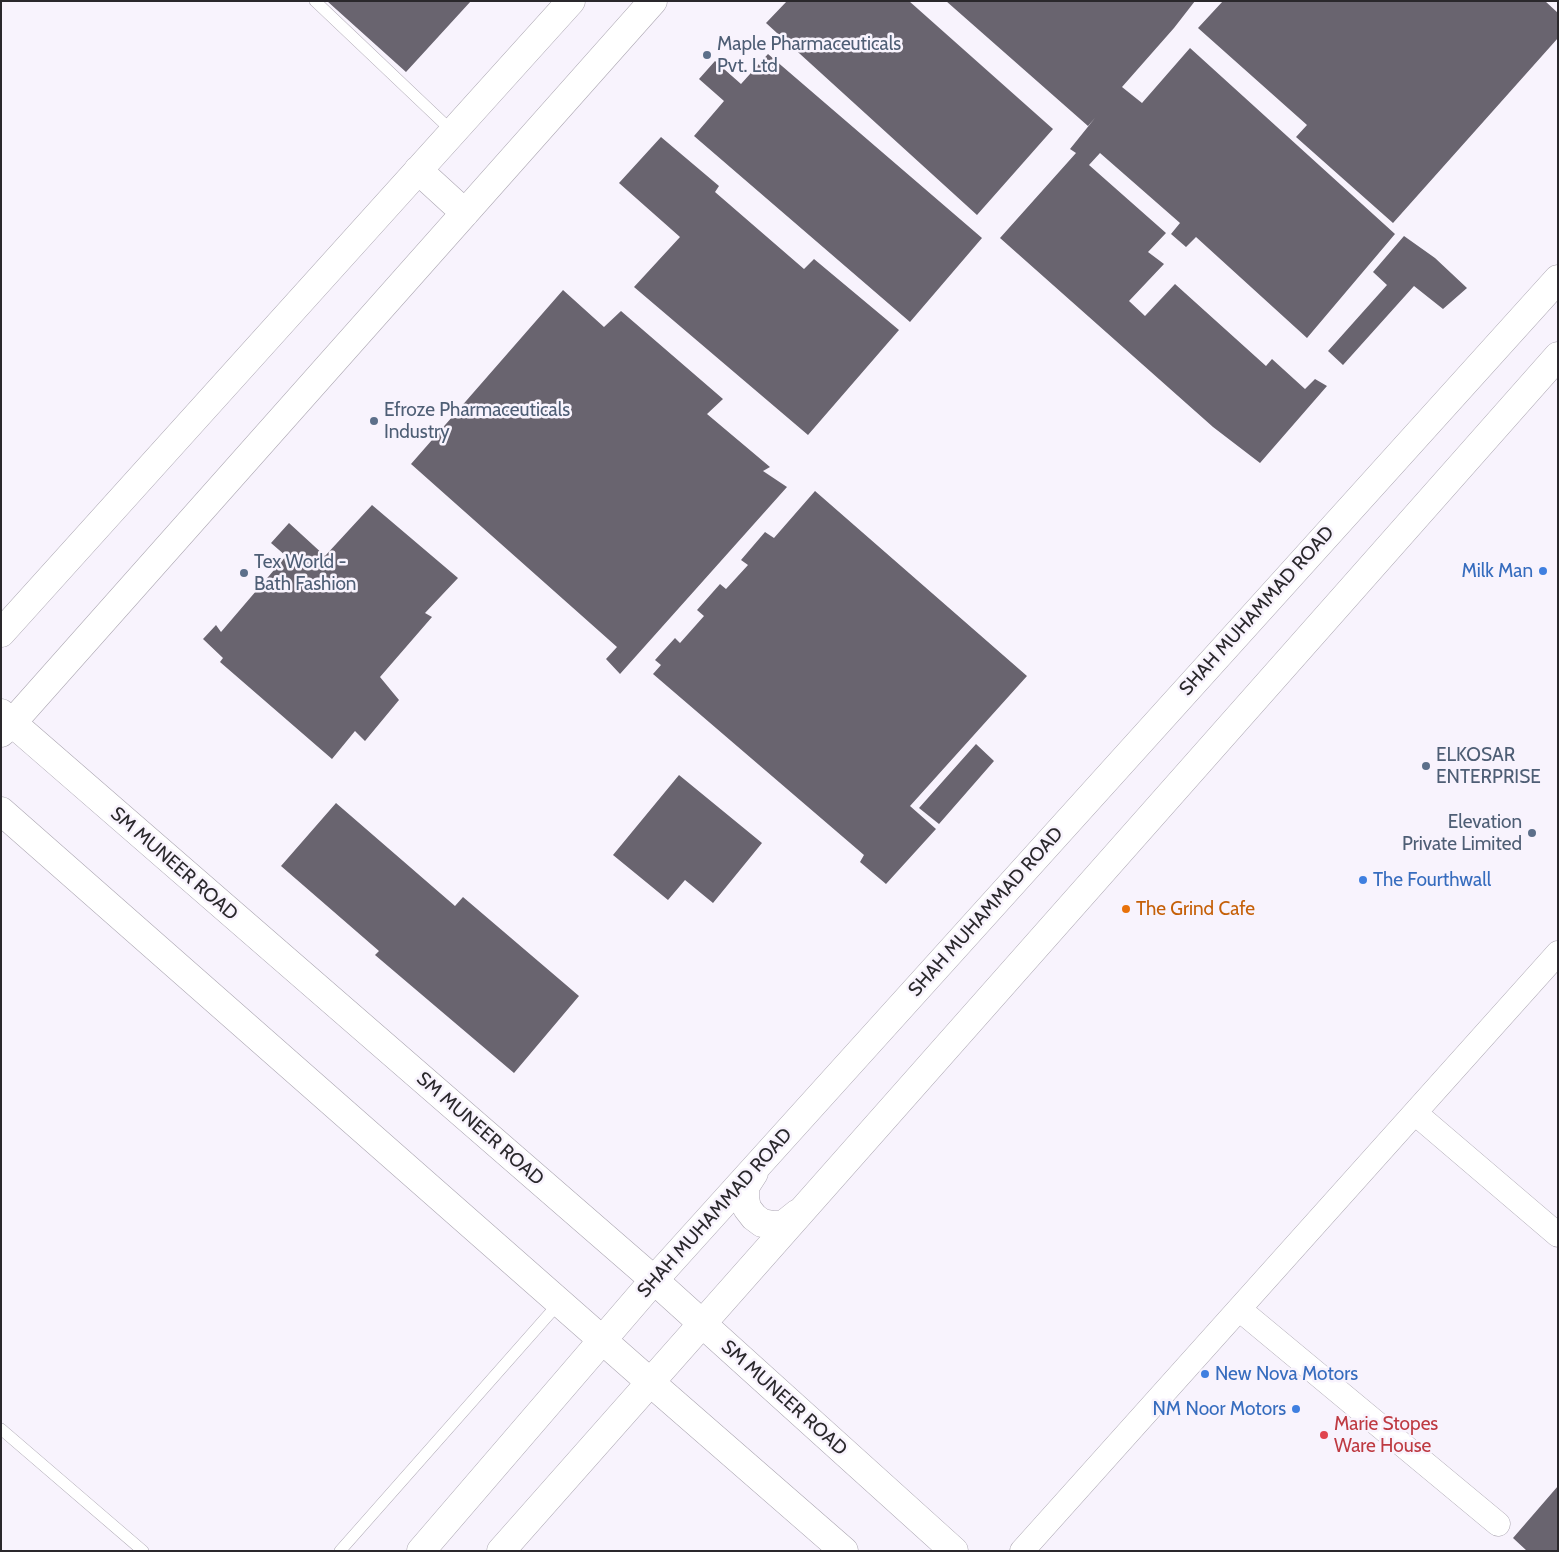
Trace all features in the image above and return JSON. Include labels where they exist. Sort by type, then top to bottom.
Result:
[{"type":"main road","points":[[1,632],[418,170],[454,133],[571,1]]},
{"type":"main road","points":[[5,723],[466,213],[653,1]]},
{"type":"main road","points":[[418,170],[466,213]]},
{"type":"main road","name":"SHAH MUHAMMAD ROAD","points":[[421,1551],[654,1280],[1558,279]]},
{"type":"main road","points":[[501,1551],[807,1205],[1554,369]]},
{"type":"main road","name":"SM MUNEER ROAD","points":[[5,723],[654,1280],[954,1551]]},
{"type":"main road","points":[[1,811],[844,1551]]},
{"type":"main road","points":[[756,1169],[745,1188],[745,1198],[748,1208],[754,1217],[762,1223],[783,1225],[807,1205]]},
{"type":"street","points":[[1022,1551],[1558,953]]},
{"type":"street","points":[[1415,1113],[1558,1234]]},
{"type":"street","points":[[1239,1309],[1498,1524]]},
{"type":"lane","points":[[315,1],[454,133]]},
{"type":"lane","points":[[340,1551],[560,1303]]},
{"type":"lane","points":[[1,1429],[143,1551]]},
{"type":"building","points":[[327,1],[471,1],[406,72]]},
{"type":"building","points":[[787,1],[909,1],[1053,129],[977,215],[766,23]]},
{"type":"building","points":[[946,1],[1195,1],[1122,87],[1142,103],[1190,48],[1395,234],[1307,338],[1196,237],[1186,247],[1171,234],[1180,223],[1100,153],[1089,165],[1166,233],[1148,252],[1164,264],[1129,301],[1145,316],[1175,284],[1266,366],[1272,359],[1305,389],[1315,379],[1327,386],[1260,463],[1213,427],[1000,238],[1076,153],[1070,149],[1095,118],[1088,126]]},
{"type":"building","points":[[1223,1],[1545,1],[1558,13],[1558,38],[1393,223],[1296,137],[1307,125],[1198,28]]},
{"type":"building","points":[[768,54],[982,238],[910,322],[694,136],[724,101],[699,79],[715,61],[741,84]]},
{"type":"building","points":[[661,137],[719,186],[715,192],[804,269],[814,259],[899,330],[808,435],[634,287],[680,237],[619,183]]},
{"type":"building","points":[[1404,236],[1435,258],[1467,288],[1443,309],[1414,286],[1343,365],[1328,351],[1387,285],[1373,272]]},
{"type":"building","points":[[563,290],[604,327],[621,311],[723,399],[707,414],[770,467],[763,471],[787,487],[620,674],[606,659],[617,647],[411,464]]},
{"type":"building","points":[[815,491],[1027,676],[910,806],[936,829],[886,884],[860,862],[864,855],[653,674],[661,665],[655,660],[675,638],[680,643],[704,616],[697,610],[720,584],[726,589],[748,565],[741,560],[765,532],[774,538]]},
{"type":"building","points":[[372,505],[458,578],[425,613],[432,617],[380,677],[399,700],[365,741],[355,731],[332,759],[220,662],[223,658],[203,639],[216,625],[221,632],[286,556],[271,543],[289,523],[325,556]]},
{"type":"building","points":[[976,744],[994,761],[939,824],[919,808]]},
{"type":"building","points":[[679,775],[762,843],[713,903],[685,880],[668,900],[613,855]]},
{"type":"building","points":[[336,803],[455,906],[463,897],[579,996],[514,1073],[375,955],[379,951],[281,866]]},
{"type":"building","points":[[1558,1486],[1558,1551],[1527,1551],[1513,1538]]},
{"type":"place","name":"Maple Pharmaceuticals Pvt. Ltd","points":[[707,55]]},
{"type":"place","name":"Efroze Pharmaceuticals Industry","points":[[374,421]]},
{"type":"place","name":"Milk Man","points":[[1543,571]]},
{"type":"place","name":"Tex World - Bath Fashion","points":[[244,573]]},
{"type":"place","name":"ELKOSAR ENTERPRISE","points":[[1426,766]]},
{"type":"place","name":"Elevation Private Limited","points":[[1532,833]]},
{"type":"place","name":"The Fourthwall","points":[[1363,880]]},
{"type":"place","name":"The Grind Cafe","points":[[1126,909]]},
{"type":"place","name":"New Nova Motors","points":[[1205,1374]]},
{"type":"place","name":"NM Noor Motors","points":[[1296,1409]]},
{"type":"place","name":"Marie Stopes Ware House","points":[[1324,1435]]}]
